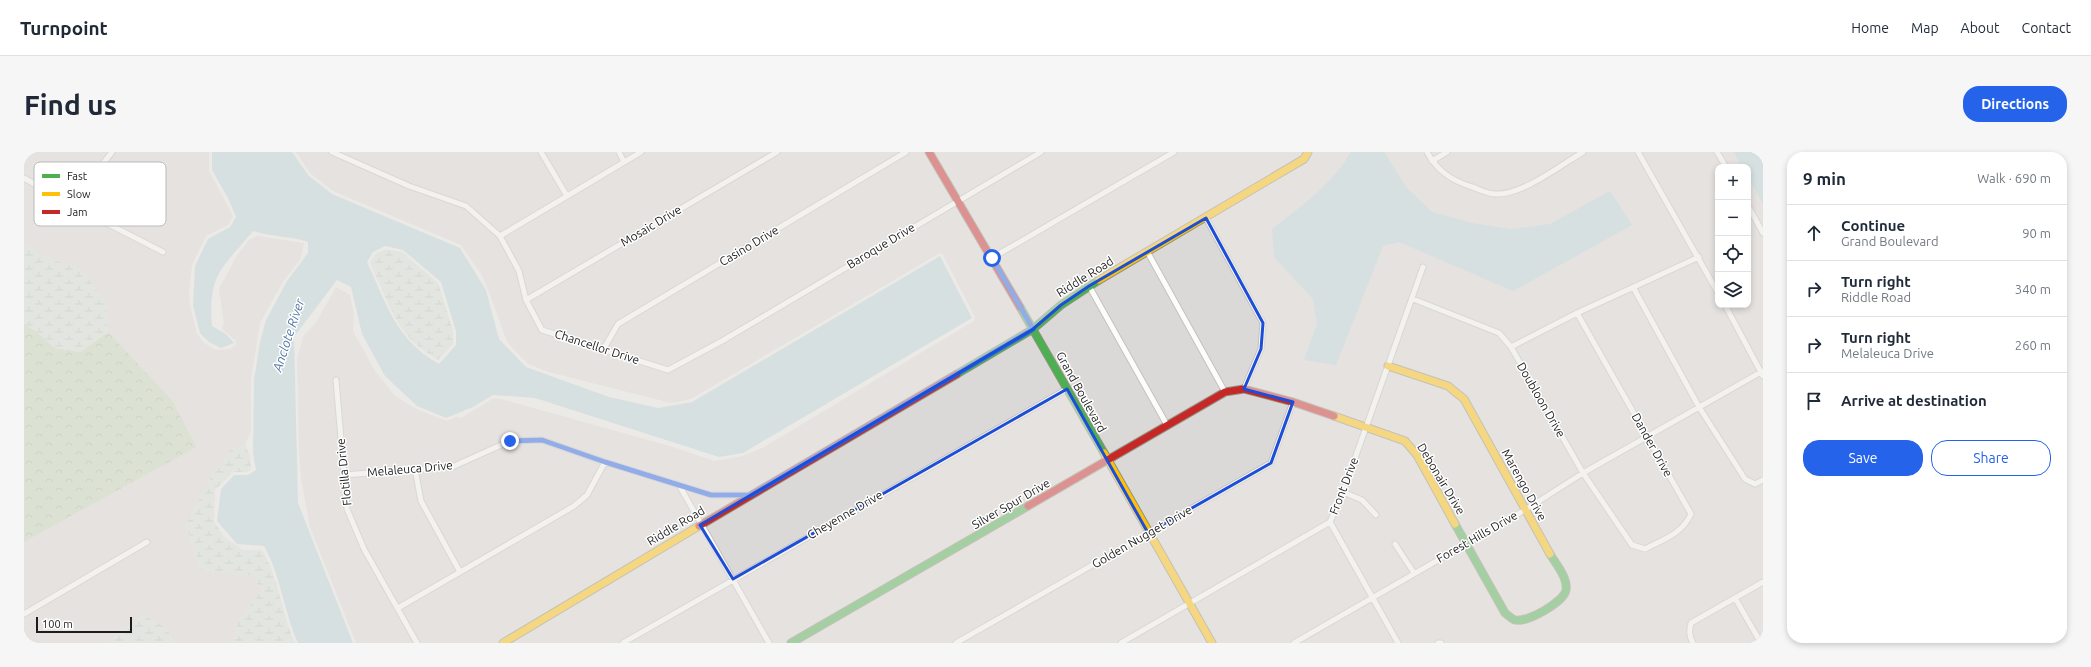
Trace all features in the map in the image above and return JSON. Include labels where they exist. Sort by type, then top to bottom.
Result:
[{"type":"street","points":[[104,162],[112,152]]},
{"type":"street","name":"Chancellor Drive","points":[[332,152],[409,186],[466,206],[500,236],[519,271],[526,300],[542,330],[668,370],[722,341]]},
{"type":"street","points":[[541,152],[567,196]]},
{"type":"street","points":[[619,152],[624,162]]},
{"type":"street","points":[[500,236],[641,152]]},
{"type":"street","name":"Mosaic Drive","points":[[526,300],[777,152]]},
{"type":"street","name":"Casino Drive","points":[[603,350],[618,324],[906,152]]},
{"type":"street","name":"Grand Boulevard","points":[[929,152],[959,200],[1212,643]]},
{"type":"street","name":"Baroque Drive","points":[[722,341],[1041,152]]},
{"type":"street","points":[[992,258],[1174,152]]},
{"type":"street","name":"Riddle Road","points":[[503,643],[1033,329],[1061,305],[1089,286],[1148,253],[1304,159],[1308,152]]},
{"type":"street","points":[[1427,152],[1432,161],[1444,175],[1459,183],[1495,194],[1522,188],[1583,152]]},
{"type":"street","points":[[1432,161],[1446,152]]},
{"type":"street","points":[[1638,152],[1715,286]]},
{"type":"street","points":[[1717,152],[1724,164]]},
{"type":"street","points":[[24,178],[34,184]]},
{"type":"street","points":[[1751,211],[1763,233]]},
{"type":"street","points":[[1206,218],[1263,323],[1261,349],[1244,389]]},
{"type":"street","points":[[112,226],[163,252]]},
{"type":"street","points":[[1148,253],[1225,392]]},
{"type":"street","points":[[1511,347],[1577,313],[1699,257]]},
{"type":"street","name":"Front Drive","points":[[1121,643],[1330,522],[1343,492],[1413,299],[1423,267]]},
{"type":"street","points":[[1089,286],[1167,425]]},
{"type":"street","points":[[1633,287],[1699,407],[1745,479],[1755,484],[1763,480]]},
{"type":"street","name":"Doubloon Drive","points":[[1413,299],[1498,333],[1511,347],[1583,473],[1632,545]]},
{"type":"street","points":[[1727,308],[1762,373]]},
{"type":"street","name":"Dander Drive","points":[[1577,313],[1691,514],[1686,525],[1680,531],[1645,549],[1632,545]]},
{"type":"street","name":"Marengo Drive","points":[[1388,366],[1448,386],[1464,399],[1566,582],[1566,591],[1562,599],[1527,620],[1515,620],[1504,613]]},
{"type":"street","name":"Forest Hills Drive","points":[[1294,643],[1525,510],[1583,473],[1762,373]]},
{"type":"street","name":"Flotilla Drive","points":[[336,380],[347,509],[364,549],[417,643]]},
{"type":"street","name":"Cheyenne Drive","points":[[623,643],[1067,389]]},
{"type":"street","name":"Silver Spur Drive","points":[[791,643],[1225,392],[1244,389]]},
{"type":"street","name":"Debonair Drive","points":[[1244,389],[1293,402],[1405,441],[1417,455],[1504,613]]},
{"type":"street","name":"Golden Nugget Drive","points":[[956,643],[1271,463],[1293,402]]},
{"type":"street","name":"Melaleuca Drive","points":[[343,475],[452,467],[510,441],[542,440],[605,462],[711,495],[751,495]]},
{"type":"street","points":[[398,608],[574,506],[587,495],[605,462]]},
{"type":"street","points":[[415,469],[422,501],[460,572]]},
{"type":"street","points":[[679,485],[700,525],[733,579],[769,643]]},
{"type":"street","points":[[1343,492],[1362,500],[1376,514]]},
{"type":"street","points":[[1330,522],[1398,643]]},
{"type":"street","points":[[24,614],[147,542]]},
{"type":"street","points":[[1395,544],[1414,574]]},
{"type":"street","points":[[1693,643],[1689,630],[1692,623],[1763,582]]},
{"type":"street","points":[[1735,598],[1761,643]]},
{"type":"highlighted area","points":[[1206,218],[1263,323],[1261,349],[1244,389],[1293,402],[1271,463],[1148,533],[1067,389],[733,579],[700,525],[1033,329],[1061,305],[1089,286]]},
{"type":"shaded area","points":[[24,152],[209,152],[209,171],[233,216],[228,225],[206,236],[192,265],[189,294],[190,306],[197,334],[204,343],[216,350],[230,349],[236,345],[236,341],[222,329],[224,323],[219,289],[236,257],[249,240],[257,236],[304,243],[300,260],[284,280],[260,323],[251,379],[251,431],[245,445],[232,449],[214,471],[186,525],[201,570],[253,576],[262,590],[239,619],[233,643],[173,643],[167,628],[143,615],[108,643],[24,643],[24,542],[195,447],[172,400],[108,332],[106,303],[83,271],[37,253],[24,239]]},
{"type":"shaded area","points":[[296,152],[1763,152],[1763,643],[1212,643],[1064,391],[1208,643],[356,643],[310,527],[301,479],[299,450],[297,359],[303,337],[317,321],[336,287],[350,295],[354,314],[353,331],[375,371],[395,396],[416,409],[447,421],[456,417],[461,418],[494,398],[501,399],[670,446],[714,461],[743,456],[764,447],[974,321],[975,317],[943,255],[940,253],[691,399],[671,403],[549,372],[528,364],[507,342],[481,274],[461,245],[333,191],[310,173]]},
{"type":"green space","points":[[24,239],[37,253],[83,271],[106,303],[108,332],[80,352],[55,348],[37,332],[24,324]]},
{"type":"green space","points":[[386,249],[402,252],[438,283],[453,331],[453,344],[438,360],[410,339],[390,307],[370,263],[375,254]]},
{"type":"green space","points":[[24,324],[37,332],[55,348],[80,352],[108,332],[172,400],[196,447],[24,542]]},
{"type":"green space","points":[[245,445],[250,456],[251,470],[247,472],[233,472],[215,490],[214,521],[224,537],[243,550],[262,550],[272,572],[286,620],[295,643],[233,643],[239,619],[262,590],[253,576],[201,570],[186,525],[214,471],[232,448]]},
{"type":"green space","points":[[143,615],[167,628],[173,643],[108,643]]},
{"type":"water","name":"Anclote River","points":[[212,152],[292,152],[308,175],[332,194],[460,248],[486,290],[499,339],[526,367],[609,397],[658,408],[692,402],[940,256],[972,318],[743,453],[719,457],[535,398],[493,395],[473,407],[446,418],[417,406],[385,376],[362,334],[351,287],[337,280],[294,337],[298,503],[353,643],[298,643],[289,619],[275,569],[264,546],[237,544],[217,521],[221,489],[234,475],[248,475],[256,470],[253,453],[254,380],[260,342],[266,320],[287,281],[308,253],[308,242],[253,231],[219,273],[212,294],[212,326],[226,334],[234,343],[221,348],[209,342],[200,333],[193,306],[195,266],[208,239],[230,227],[236,217],[229,200],[212,170]],"holes":[[[385,246],[403,250],[441,282],[456,331],[456,345],[439,364],[412,344],[403,333],[387,307],[367,262],[373,252]]]},
{"type":"water","points":[[1351,152],[1384,152],[1406,187],[1432,212],[1472,223],[1512,229],[1550,224],[1610,191],[1632,225],[1513,291],[1399,242],[1383,246],[1336,365],[1304,360],[1317,324],[1313,299],[1274,257],[1272,229],[1325,185],[1335,175]]},
{"type":"water","points":[[1734,152],[1763,152],[1763,204],[1751,182],[1751,164],[1740,164]]},
{"type":"traffic: fast","points":[[957,374],[1033,329],[1061,305],[1099,280]]},
{"type":"traffic: fast","points":[[1020,307],[1104,453]]},
{"type":"traffic: fast","points":[[791,643],[1028,506]]},
{"type":"traffic: fast","points":[[1455,524],[1505,613],[1515,620],[1528,618],[1544,611],[1564,595],[1566,590],[1565,581],[1561,571],[1550,554]]},
{"type":"traffic: slow","points":[[1099,280],[1304,159],[1308,152]]},
{"type":"traffic: slow","points":[[1388,366],[1448,386],[1464,399],[1550,554]]},
{"type":"traffic: slow","points":[[1334,416],[1405,441],[1417,455],[1455,524]]},
{"type":"traffic: slow","points":[[1104,453],[1212,643]]},
{"type":"traffic: slow","points":[[503,643],[699,526]]},
{"type":"traffic: jam","points":[[929,152],[1020,307]]},
{"type":"traffic: jam","points":[[699,526],[957,374]]},
{"type":"traffic: jam","points":[[1028,506],[1225,392],[1244,389],[1293,402],[1334,416]]},
{"type":"route","points":[[510,441],[542,440],[605,462],[711,495],[751,495],[1033,329],[992,258]]}]
